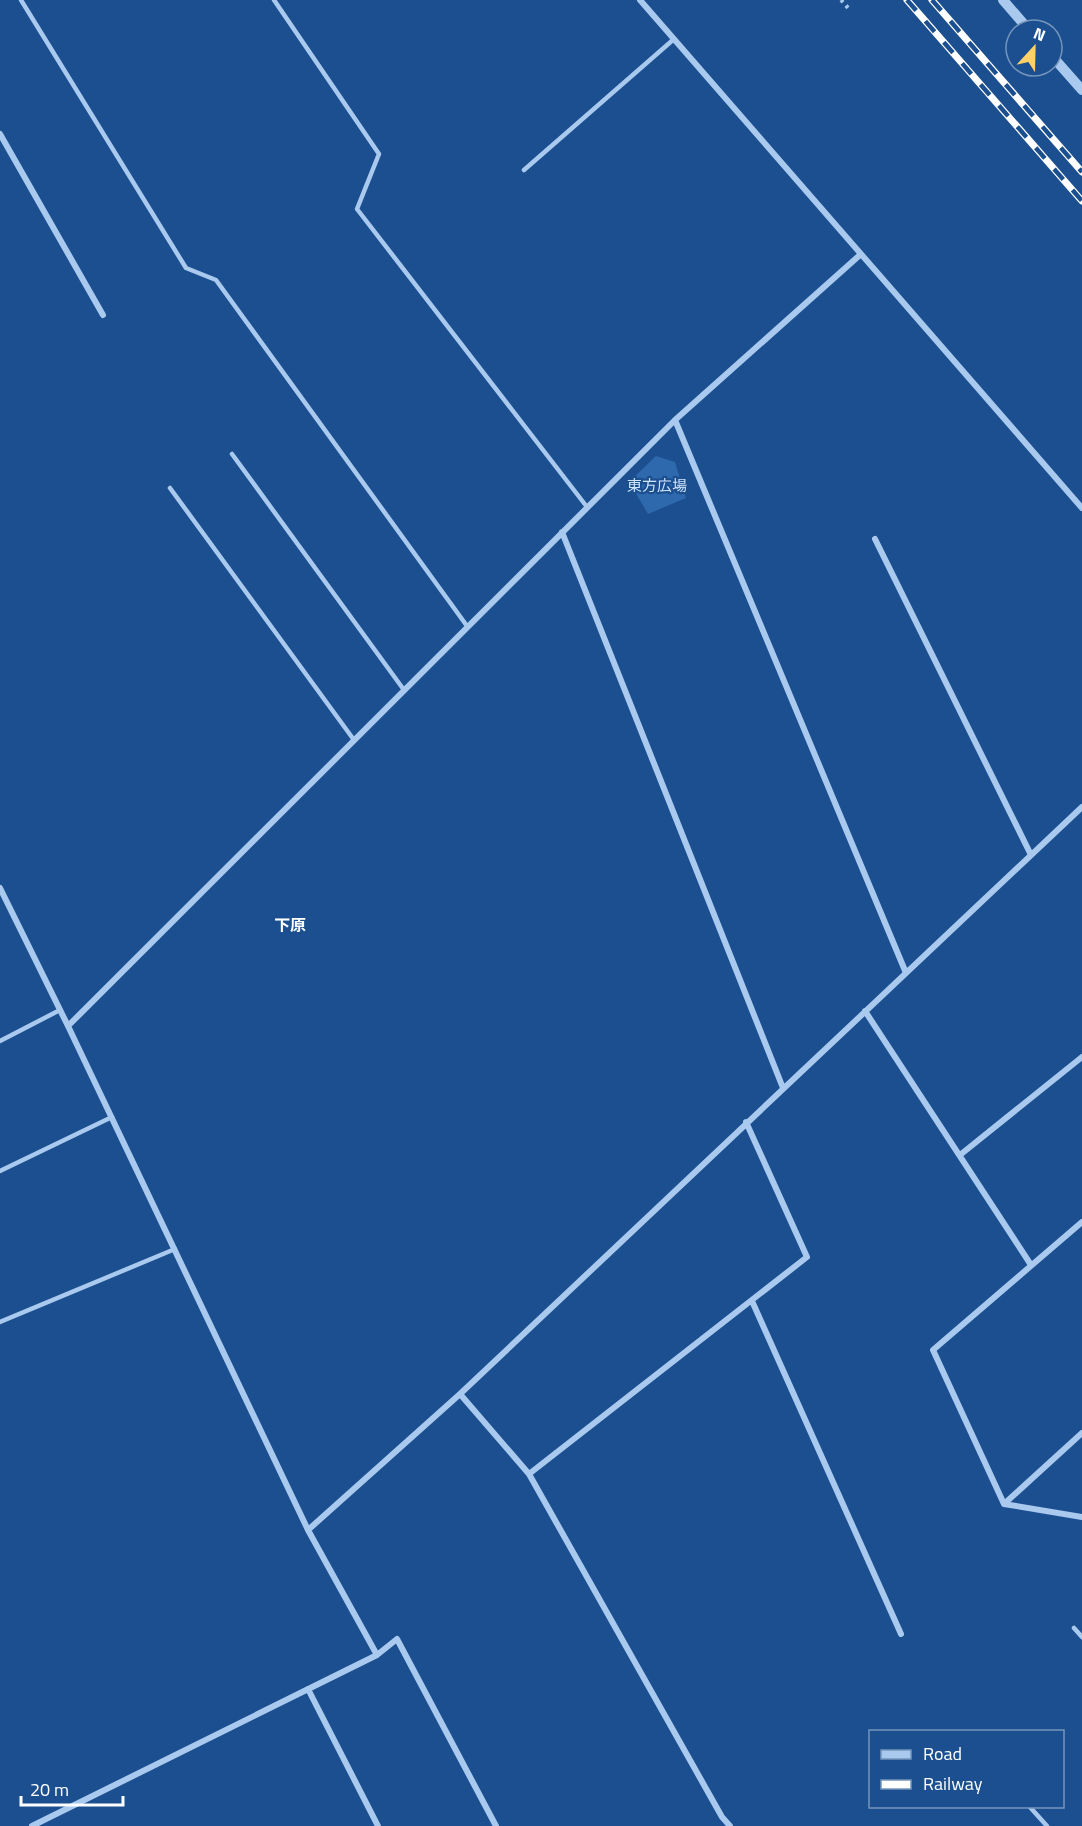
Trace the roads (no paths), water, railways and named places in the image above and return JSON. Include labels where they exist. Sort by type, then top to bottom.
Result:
[{"type":"street","points":[[640,0],[1082,508]]},
{"type":"street","points":[[1003,0],[1019,18]]},
{"type":"street","points":[[1064,70],[1082,90]]},
{"type":"street","points":[[0,134],[103,315]]},
{"type":"street","points":[[68,1026],[675,420],[861,254]]},
{"type":"street","points":[[675,420],[906,973]]},
{"type":"street","points":[[562,532],[783,1088]]},
{"type":"street","points":[[875,539],[1031,855]]},
{"type":"street","points":[[308,1530],[460,1394],[1082,807]]},
{"type":"street","points":[[0,888],[112,1117],[308,1530],[377,1655]]},
{"type":"street","points":[[865,1011],[1031,1265]]},
{"type":"street","points":[[960,1155],[1082,1057]]},
{"type":"street","points":[[529,1474],[807,1257],[746,1122]]},
{"type":"street","points":[[1004,1504],[933,1350],[1082,1222]]},
{"type":"street","points":[[752,1301],[901,1634]]},
{"type":"street","points":[[460,1394],[529,1474],[722,1817],[730,1826]]},
{"type":"street","points":[[1004,1504],[1082,1433]]},
{"type":"street","points":[[1004,1504],[1082,1517]]},
{"type":"street","points":[[32,1826],[377,1655],[397,1639],[496,1826]]},
{"type":"street","points":[[308,1689],[378,1826]]},
{"type":"lane","points":[[21,0],[186,268],[216,280],[467,626]]},
{"type":"lane","points":[[274,0],[379,154],[357,209],[587,507]]},
{"type":"lane","points":[[524,170],[674,39]]},
{"type":"lane","points":[[232,453],[404,690]]},
{"type":"lane","points":[[170,488],[354,740]]},
{"type":"lane","points":[[0,1041],[60,1010]]},
{"type":"lane","points":[[0,1172],[112,1117]]},
{"type":"lane","points":[[0,1322],[175,1249]]},
{"type":"lane","points":[[1074,1628],[1082,1637]]},
{"type":"lane","points":[[1031,1808],[1047,1826]]},
{"type":"railway","points":[[907,0],[1082,201]]},
{"type":"railway","points":[[932,0],[1082,172]]},
{"type":"district","name":"下原","points":[[290,925]]},
{"type":"park label","name":"東方広場","points":[[657,485]]}]
